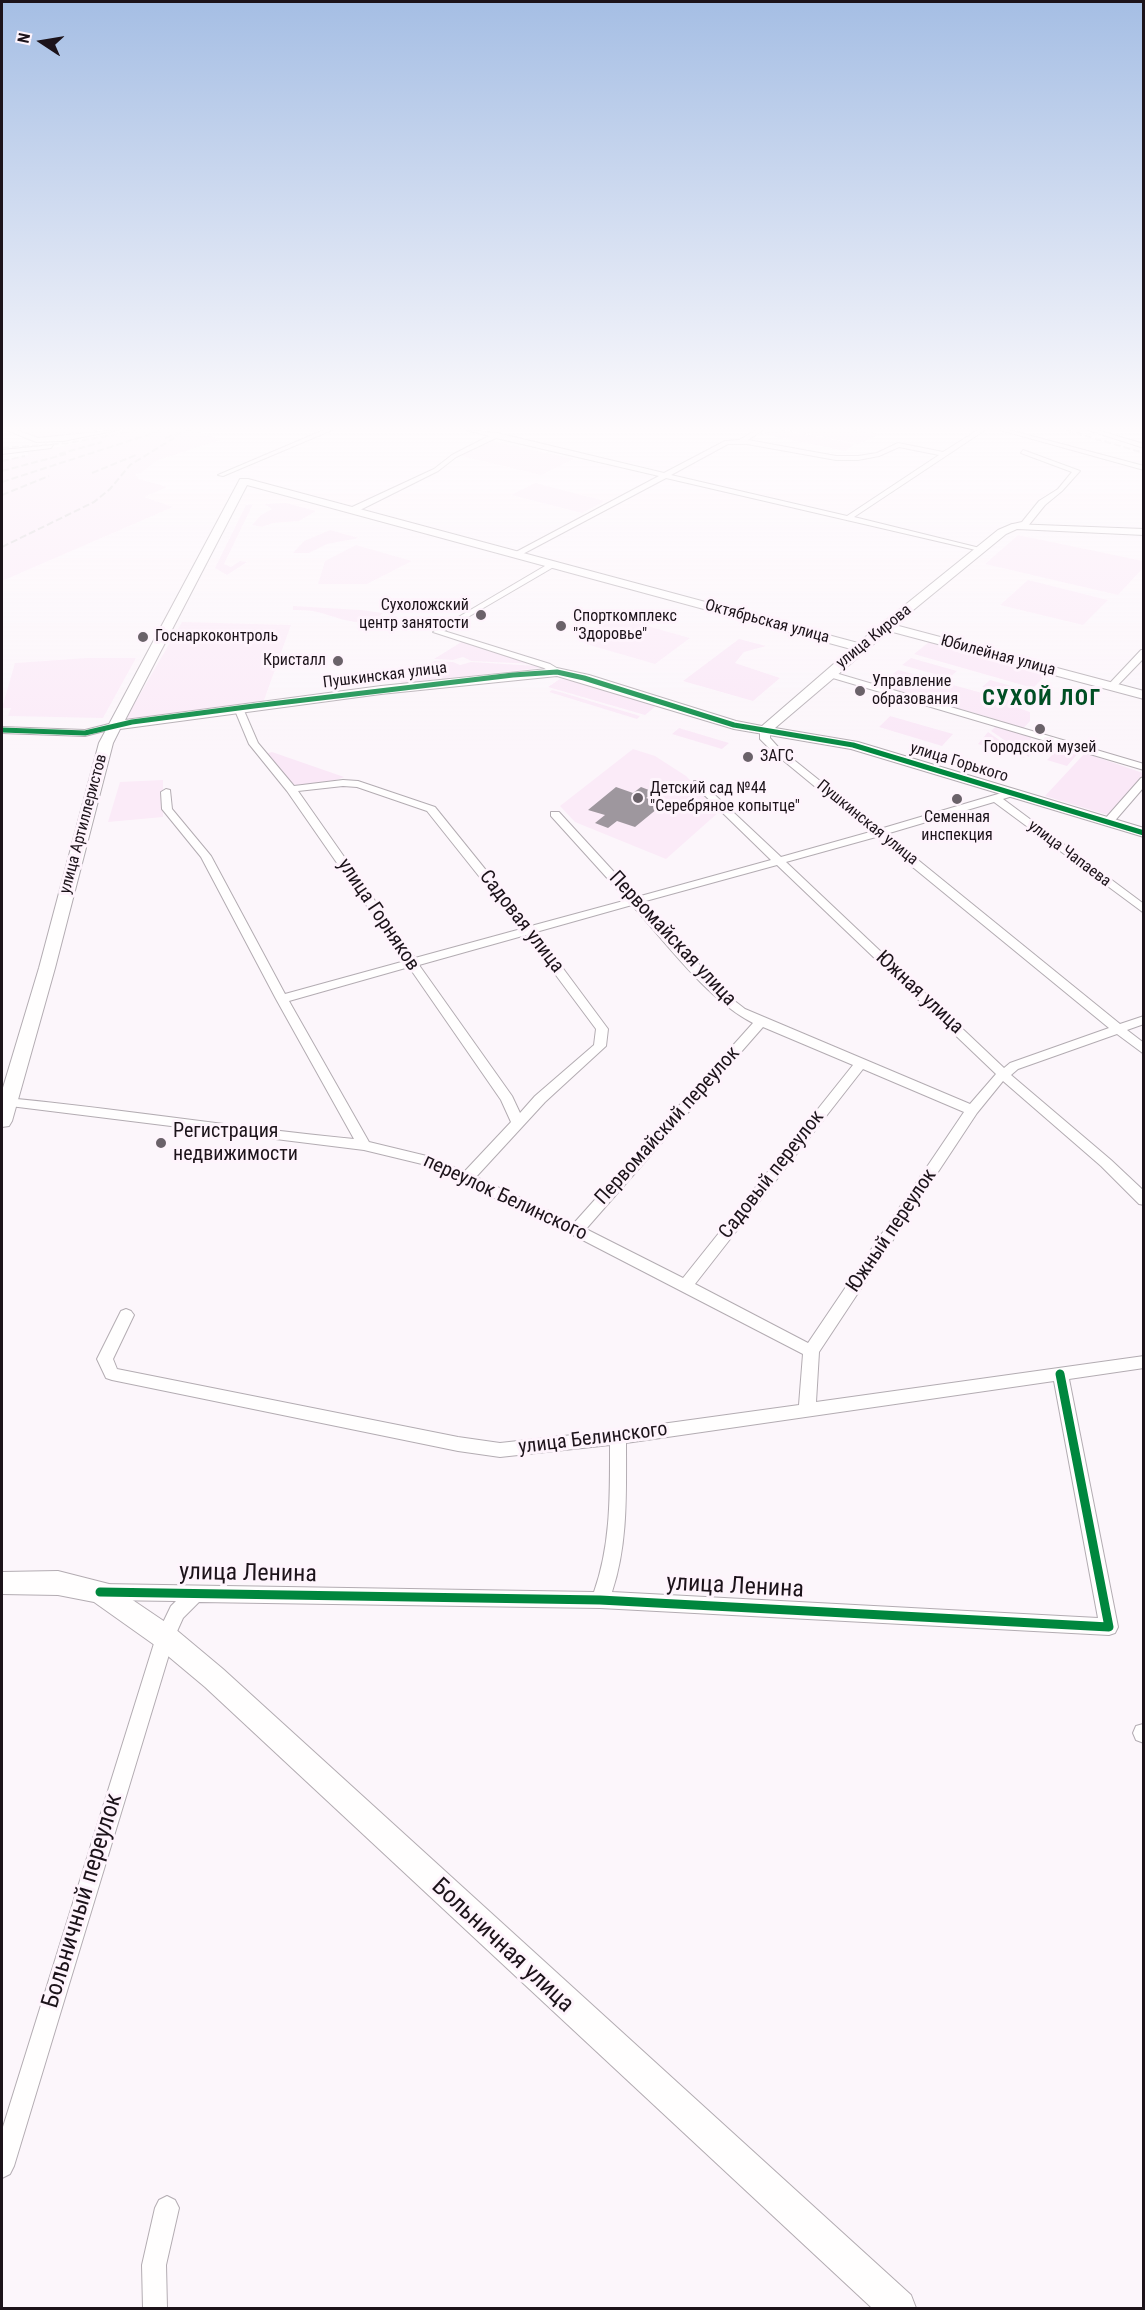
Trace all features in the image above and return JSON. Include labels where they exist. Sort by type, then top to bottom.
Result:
[{"type":"street","name":"улица Артиллеристов","points":[[2,1121],[47,968],[101,757],[113,726],[214,538]]},
{"type":"street","name":"Октябрьская улица","points":[[454,538],[861,648]]},
{"type":"street","points":[[516,555],[548,538]]},
{"type":"street","points":[[530,559],[568,538]]},
{"type":"street","points":[[932,538],[980,549]]},
{"type":"street","name":"улица Кирова","points":[[765,730],[829,674],[994,538]]},
{"type":"street","name":"Пушкинская улица","points":[[553,565],[438,632],[547,666],[557,672]]},
{"type":"street","name":"Юбилейная улица","points":[[887,627],[1143,695]]},
{"type":"street","points":[[1112,686],[1143,652]]},
{"type":"street","name":"Пушкинская улица","points":[[2,730],[84,733],[113,726],[239,708],[513,675],[557,672],[584,678],[734,725],[765,730],[765,739],[776,750],[1143,1050]]},
{"type":"street","points":[[829,674],[1143,767]]},
{"type":"street","name":"улица Горняков","points":[[239,708],[254,744],[291,789],[410,963],[507,1099],[518,1123]]},
{"type":"street","name":"улица Горького","points":[[765,730],[853,745],[1009,800],[1108,822],[1143,833]]},
{"type":"street","points":[[1108,822],[1143,780]]},
{"type":"street","name":"Садовая улица","points":[[291,789],[343,783],[358,784],[431,809],[530,931],[595,1018],[602,1029],[600,1046],[567,1073],[518,1123]]},
{"type":"street","name":"Южная улица","points":[[698,783],[1004,1073],[1106,1163],[1143,1200]]},
{"type":"street","points":[[166,792],[167,809],[206,856],[282,999],[364,1145]]},
{"type":"street","points":[[282,999],[879,833],[995,798],[1009,800]]},
{"type":"street","name":"улица Чапаева","points":[[1009,800],[1143,910]]},
{"type":"street","name":"Первомайская улица","points":[[555,814],[723,998],[741,1012],[860,1065],[972,1110]]},
{"type":"street","points":[[1004,1073],[1024,1061],[1143,1020]]},
{"type":"street","name":"Первомайский переулок","points":[[576,1230],[761,1022]]},
{"type":"street","name":"Садовый переулок","points":[[685,1286],[860,1065]]},
{"type":"street","name":"Южный переулок","points":[[811,1351],[972,1110],[1004,1073]]},
{"type":"street","name":"переулок Белинского","points":[[7,1102],[90,1110],[364,1145],[426,1160],[576,1230],[811,1351]]},
{"type":"street","points":[[467,1178],[518,1123]]},
{"type":"street","name":"улица Белинского","points":[[126,1315],[105,1359],[112,1374],[500,1450],[618,1437],[1143,1362]]},
{"type":"street","points":[[807,1411],[811,1351]]},
{"type":"street","name":"улица Ленина","points":[[2,1583],[58,1583],[100,1592],[600,1600],[1109,1628],[1060,1374]]},
{"type":"street","points":[[600,1600],[608,1577],[618,1522],[618,1437]]},
{"type":"street","name":"Больничная улица","points":[[100,1592],[165,1636],[223,1686],[898,2308]]},
{"type":"street","name":"Больничный переулок","points":[[2,2166],[165,1636],[177,1612],[196,1593]]},
{"type":"street","points":[[155,2308],[154,2265],[167,2208]]},
{"type":"shaded area","points":[[2,538],[102,538],[2,581]]},
{"type":"shaded area","points":[[230,538],[237,538],[224,564],[231,567],[240,561],[247,562],[227,575],[215,568]]},
{"type":"shaded area","points":[[312,538],[359,538],[327,544],[309,553],[293,553],[304,541]]},
{"type":"shaded area","points":[[1015,538],[1031,538],[1143,561],[1143,568],[1118,595],[985,564]]},
{"type":"shaded area","points":[[356,545],[412,561],[367,584],[318,584],[325,561]]},
{"type":"shaded area","points":[[1028,580],[1108,600],[1083,625],[1000,605]]},
{"type":"shaded area","points":[[293,606],[383,613],[376,619],[358,622],[313,611],[293,610]]},
{"type":"shaded area","points":[[615,617],[690,638],[655,664],[586,644],[607,630],[600,627]]},
{"type":"shaded area","points":[[182,622],[291,625],[263,703],[125,720]]},
{"type":"shaded area","points":[[739,639],[766,646],[744,652],[735,663],[780,678],[753,701],[683,681]]},
{"type":"shaded area","points":[[463,641],[535,664],[471,661],[463,657],[453,660],[434,659]]},
{"type":"shaded area","points":[[929,642],[1047,674],[1033,688],[914,654]]},
{"type":"shaded area","points":[[87,658],[136,658],[103,718],[8,716],[11,708],[2,708],[15,663]]},
{"type":"shaded area","points":[[911,658],[957,671],[949,678],[902,665]]},
{"type":"shaded area","points":[[434,661],[453,662],[460,665],[471,662],[538,666],[539,668],[403,683],[398,681]]},
{"type":"shaded area","points":[[898,670],[1019,703],[1015,707],[1030,712],[1030,721],[1022,730],[1000,724],[1002,721],[878,685]]},
{"type":"shaded area","points":[[560,679],[578,682],[656,706],[645,715],[548,687]]},
{"type":"shaded area","points":[[990,680],[1030,691],[1023,699],[982,687]]},
{"type":"shaded area","points":[[552,690],[640,716],[637,719],[549,692]]},
{"type":"shaded area","points":[[890,716],[953,734],[942,746],[879,727]]},
{"type":"shaded area","points":[[996,726],[1031,737],[1029,757],[991,731]]},
{"type":"shaded area","points":[[679,728],[729,743],[722,749],[672,734]]},
{"type":"shaded area","points":[[988,732],[1025,758],[978,744]]},
{"type":"shaded area","points":[[1061,746],[1080,751],[1067,766],[1047,760]]},
{"type":"shaded area","name":"Детский сад №44 \"Серебряное копытце\"","points":[[633,749],[655,756],[686,776],[720,811],[666,859],[575,822],[560,806]]},
{"type":"shaded area","points":[[272,752],[344,777],[318,785],[296,785],[284,778],[265,754]]},
{"type":"shaded area","points":[[1085,753],[1143,773],[1143,777],[1111,816],[1045,796]]},
{"type":"shaded area","points":[[163,780],[163,817],[108,822],[120,782]]},
{"type":"building","name":"Детский сад №44 \"Серебряное копытце\"","points":[[616,787],[633,793],[641,787],[654,792],[646,798],[663,804],[635,827],[617,821],[608,828],[595,823],[605,815],[588,810]]},
{"type":"railway","points":[[2,547],[21,538]]},
{"type":"cycle path","points":[[2,730],[85,733],[132,722],[254,706],[513,675],[557,672],[584,678],[734,725],[853,745],[1144,833]]},
{"type":"cycle path","points":[[100,1592],[600,1600],[1109,1627],[1060,1374]]},
{"type":"place","name":"Сухоложский центр занятости","points":[[481,615]]},
{"type":"place","name":"Спорткомплекс \"Здоровье\"","points":[[561,626]]},
{"type":"place","name":"Госнаркоконтроль","points":[[143,637]]},
{"type":"place","name":"Кристалл","points":[[338,661]]},
{"type":"place","name":"Управление образования","points":[[860,691]]},
{"type":"place","name":"Городской музей","points":[[1040,729]]},
{"type":"place","name":"ЗАГС","points":[[748,757]]},
{"type":"place","name":"Детский сад №44 \"Серебряное копытце\"","points":[[638,798]]},
{"type":"place","name":"Семенная инспекция","points":[[957,799]]},
{"type":"place","name":"Регистрация недвижимости","points":[[161,1143]]},
{"type":"district","name":"СУХОЙ ЛОГ","points":[[1042,699]]}]
